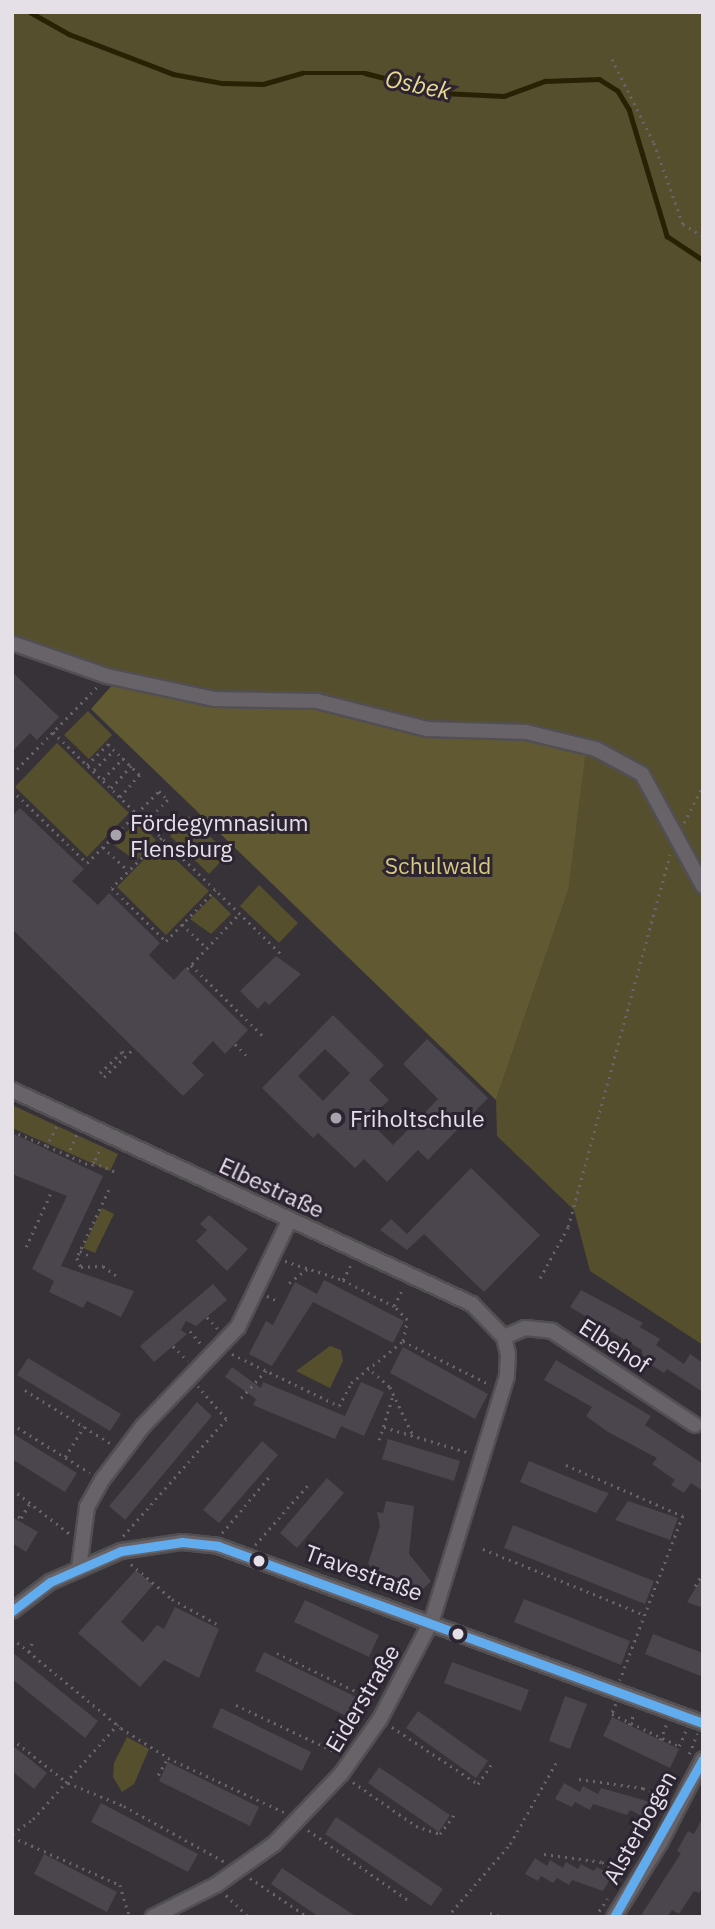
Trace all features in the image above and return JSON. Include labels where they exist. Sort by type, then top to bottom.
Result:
[{"type":"street","points":[[12,642],[107,676],[214,699],[317,701],[426,729],[557,738],[596,749],[642,774],[703,886]]},
{"type":"street","name":"Elbestraße","points":[[12,1090],[480,1309],[504,1337]]},
{"type":"street","points":[[79,1568],[79,1538],[102,1480],[122,1450],[222,1349],[247,1312],[289,1221]]},
{"type":"street","name":"Elbehof","points":[[504,1337],[525,1328],[552,1331],[695,1425]]},
{"type":"street","name":"Eiderstraße","points":[[153,1917],[175,1913],[239,1870],[297,1822],[341,1774],[384,1713],[432,1620],[503,1391],[508,1354],[504,1337]]},
{"type":"street","name":"Travestraße","points":[[12,1611],[79,1568],[121,1550],[182,1542],[218,1546],[251,1555],[432,1620],[698,1721]]},
{"type":"street","name":"Alsterbogen","points":[[614,1917],[630,1880],[673,1804],[703,1759]]},
{"type":"path","points":[[612,59],[654,143],[683,224],[703,236]]},
{"type":"path","points":[[12,774],[107,676]]},
{"type":"path","points":[[56,721],[60,725]]},
{"type":"path","points":[[53,732],[283,956]]},
{"type":"path","points":[[87,765],[108,744],[123,758],[140,775],[120,797]]},
{"type":"path","points":[[93,771],[114,750]]},
{"type":"path","points":[[102,780],[123,758]]},
{"type":"path","points":[[111,788],[131,766]]},
{"type":"path","points":[[541,1278],[568,1227],[659,880],[703,785]]},
{"type":"path","points":[[12,790],[87,863]]},
{"type":"path","points":[[82,868],[159,791],[168,800],[146,822]]},
{"type":"path","points":[[162,838],[113,888],[166,941],[215,890]]},
{"type":"path","points":[[103,847],[129,872]]},
{"type":"path","points":[[187,969],[239,914]]},
{"type":"path","points":[[182,924],[207,948]]},
{"type":"path","points":[[191,965],[264,1037]]},
{"type":"path","points":[[235,1044],[246,1055]]},
{"type":"path","points":[[104,1077],[134,1048]]},
{"type":"path","points":[[100,1073],[122,1052],[129,1052]]},
{"type":"path","points":[[47,1146],[63,1114]]},
{"type":"path","points":[[67,1156],[82,1124]]},
{"type":"path","points":[[12,1131],[67,1156],[93,1162],[118,1173]]},
{"type":"path","points":[[93,1162],[106,1135]]},
{"type":"path","points":[[26,1247],[52,1190]]},
{"type":"path","points":[[109,1190],[79,1250],[81,1267],[103,1266],[117,1276]]},
{"type":"path","points":[[79,1250],[90,1256]]},
{"type":"path","points":[[342,1280],[357,1252]]},
{"type":"path","points":[[222,1349],[339,1406],[351,1383],[402,1341],[407,1320],[394,1306],[342,1280],[272,1257]]},
{"type":"path","points":[[289,1283],[307,1269]]},
{"type":"path","points":[[394,1306],[410,1276]]},
{"type":"path","points":[[402,1341],[503,1391]]},
{"type":"path","points":[[375,1362],[377,1373]]},
{"type":"path","points":[[368,1367],[377,1373],[393,1395],[415,1436]]},
{"type":"path","points":[[241,1398],[266,1370]]},
{"type":"path","points":[[192,1379],[226,1419],[123,1535],[121,1550],[172,1599],[217,1624]]},
{"type":"path","points":[[25,1390],[122,1450]]},
{"type":"path","points":[[379,1440],[393,1395]]},
{"type":"path","points":[[12,1424],[102,1480]]},
{"type":"path","points":[[65,1457],[84,1427]]},
{"type":"path","points":[[384,1427],[483,1457]]},
{"type":"path","points":[[566,1465],[682,1516],[612,1714],[679,1746],[698,1721]]},
{"type":"path","points":[[218,1546],[221,1534],[269,1477]]},
{"type":"path","points":[[251,1555],[307,1486]]},
{"type":"path","points":[[12,1489],[57,1528],[79,1538]]},
{"type":"path","points":[[12,1513],[21,1518],[29,1504]]},
{"type":"path","points":[[483,1549],[645,1615]]},
{"type":"path","points":[[695,1586],[703,1573]]},
{"type":"path","points":[[12,1638],[118,1724],[168,1758],[297,1822],[411,1902]]},
{"type":"path","points":[[29,1652],[32,1642]]},
{"type":"path","points":[[276,1653],[384,1713],[478,1784],[491,1765]]},
{"type":"path","points":[[236,1705],[352,1760]]},
{"type":"path","points":[[684,1763],[698,1721]]},
{"type":"path","points":[[118,1724],[68,1783],[12,1836],[120,1885],[130,1917]]},
{"type":"path","points":[[12,1739],[68,1783],[124,1806],[239,1870],[308,1917]]},
{"type":"path","points":[[158,1775],[168,1758]]},
{"type":"path","points":[[447,1917],[510,1844],[557,1762]]},
{"type":"path","points":[[341,1774],[416,1826],[440,1834],[454,1813]]},
{"type":"path","points":[[579,1779],[643,1788],[673,1804]]},
{"type":"path","points":[[673,1789],[673,1804]]},
{"type":"path","points":[[661,1812],[673,1804]]},
{"type":"path","points":[[544,1854],[602,1862],[630,1880]]},
{"type":"path","points":[[630,1865],[630,1880]]},
{"type":"path","points":[[617,1886],[630,1880]]},
{"type":"path","points":[[216,1885],[249,1917]]},
{"type":"path","points":[[595,1917],[609,1896]]},
{"type":"path","points":[[490,1913],[503,1917]]},
{"type":"shaded area","points":[[12,12],[703,12],[703,1345],[590,1271],[574,1210],[497,1136],[496,1100],[568,891],[247,706],[12,647]]},
{"type":"shaded area","points":[[88,711],[112,735],[89,759],[64,735]]},
{"type":"shaded area","points":[[57,743],[129,813],[87,857],[15,787]]},
{"type":"shaded area","points":[[189,816],[228,854],[209,874],[170,836]]},
{"type":"shaded area","points":[[137,821],[156,840],[136,861],[114,845]]},
{"type":"shaded area","points":[[159,844],[209,891],[166,935],[117,887]]},
{"type":"shaded area","points":[[259,885],[298,923],[279,943],[240,906]]},
{"type":"shaded area","points":[[213,896],[231,914],[211,934],[190,919]]},
{"type":"shaded area","points":[[12,1105],[118,1154],[110,1171],[12,1128]]},
{"type":"shaded area","points":[[102,1208],[114,1214],[95,1253],[83,1248]]},
{"type":"shaded area","points":[[330,1346],[341,1350],[343,1361],[330,1388],[296,1371]]},
{"type":"shaded area","points":[[127,1737],[149,1749],[134,1784],[122,1792],[113,1777],[114,1763]]},
{"type":"green space","name":"Schulwald","points":[[114,683],[319,707],[586,749],[568,891],[496,1100],[91,709]]},
{"type":"building","points":[[12,672],[59,717],[37,740],[30,733],[12,752]]},
{"type":"building","points":[[20,808],[84,869],[72,881],[98,905],[109,893],[160,943],[149,955],[174,980],[185,968],[248,1030],[225,1054],[213,1041],[192,1063],[204,1075],[183,1096],[12,929],[12,816]]},
{"type":"building","points":[[276,956],[301,974],[269,1005],[265,1001],[258,1009],[240,991]]},
{"type":"building","points":[[333,1015],[384,1065],[369,1080],[389,1100],[368,1120],[393,1145],[438,1099],[403,1064],[427,1039],[488,1098],[428,1160],[418,1150],[387,1182],[364,1159],[355,1168],[318,1133],[313,1138],[262,1088]],"holes":[[[325,1049],[350,1073],[323,1101],[298,1076]]]},
{"type":"building","points":[[12,1133],[103,1176],[61,1266],[134,1291],[121,1317],[87,1301],[83,1308],[49,1292],[54,1281],[32,1269],[67,1196],[12,1174]]},
{"type":"building","points":[[471,1168],[540,1235],[484,1292],[424,1234],[407,1250],[380,1230],[391,1219],[407,1234]]},
{"type":"building","points":[[209,1215],[248,1249],[227,1271],[196,1241],[207,1230],[200,1224]]},
{"type":"building","points":[[324,1280],[404,1321],[393,1343],[313,1302],[272,1366],[249,1354],[266,1321],[273,1325],[295,1282],[317,1294]]},
{"type":"building","points":[[213,1284],[227,1300],[196,1326],[186,1321],[181,1330],[187,1334],[154,1362],[140,1346]]},
{"type":"building","points":[[581,1290],[643,1323],[640,1327],[660,1339],[656,1345],[684,1364],[690,1354],[703,1363],[703,1392],[667,1369],[664,1373],[643,1360],[642,1350],[570,1307]]},
{"type":"building","points":[[403,1347],[488,1394],[475,1419],[390,1373]]},
{"type":"building","points":[[28,1358],[121,1414],[110,1431],[17,1375]]},
{"type":"building","points":[[556,1360],[651,1416],[645,1425],[703,1464],[703,1491],[691,1483],[684,1493],[671,1485],[675,1480],[652,1464],[657,1458],[608,1432],[586,1416],[592,1407],[544,1380]]},
{"type":"building","points":[[232,1367],[261,1388],[263,1382],[345,1416],[361,1382],[384,1392],[364,1436],[341,1426],[335,1439],[253,1405],[256,1399],[225,1377]]},
{"type":"building","points":[[197,1402],[212,1416],[125,1520],[109,1506]]},
{"type":"building","points":[[12,1433],[77,1473],[65,1492],[12,1459]]},
{"type":"building","points":[[388,1439],[460,1461],[454,1481],[382,1459]]},
{"type":"building","points":[[262,1441],[278,1455],[219,1523],[203,1510]]},
{"type":"building","points":[[529,1461],[609,1493],[596,1513],[520,1482]]},
{"type":"building","points":[[327,1478],[344,1493],[297,1548],[280,1533]]},
{"type":"building","points":[[386,1501],[414,1506],[409,1554],[431,1581],[413,1599],[368,1564],[380,1526],[377,1512],[383,1513]]},
{"type":"building","points":[[628,1501],[678,1518],[670,1540],[615,1520]]},
{"type":"building","points":[[12,1517],[38,1532],[26,1552],[12,1543]]},
{"type":"building","points":[[513,1525],[654,1581],[645,1604],[504,1548]]},
{"type":"building","points":[[136,1570],[153,1585],[121,1622],[143,1642],[157,1625],[164,1629],[175,1607],[219,1629],[199,1678],[164,1660],[140,1687],[78,1633]]},
{"type":"building","points":[[703,1576],[703,1608],[687,1602]]},
{"type":"building","points":[[524,1599],[630,1641],[621,1665],[514,1622]]},
{"type":"building","points":[[305,1600],[379,1635],[369,1657],[294,1622]]},
{"type":"building","points":[[653,1634],[703,1653],[703,1677],[645,1654]]},
{"type":"building","points":[[12,1652],[98,1721],[85,1738],[12,1679]]},
{"type":"building","points":[[264,1652],[356,1697],[346,1716],[255,1671]]},
{"type":"building","points":[[452,1662],[529,1690],[521,1711],[444,1683]]},
{"type":"building","points":[[565,1696],[587,1704],[570,1749],[549,1741]]},
{"type":"building","points":[[221,1708],[311,1752],[302,1771],[212,1727]]},
{"type":"building","points":[[418,1711],[488,1761],[476,1778],[406,1728]]},
{"type":"building","points":[[612,1717],[679,1749],[670,1768],[603,1736]]},
{"type":"building","points":[[12,1745],[47,1773],[34,1789],[12,1771]]},
{"type":"building","points":[[168,1762],[259,1807],[250,1826],[159,1781]]},
{"type":"building","points":[[379,1767],[450,1815],[439,1832],[368,1783]]},
{"type":"building","points":[[564,1783],[580,1792],[583,1786],[598,1794],[601,1788],[654,1803],[646,1818],[630,1810],[627,1815],[593,1804],[590,1810],[575,1802],[572,1807],[555,1799]]},
{"type":"building","points":[[101,1803],[198,1854],[188,1872],[91,1822]]},
{"type":"building","points":[[336,1817],[443,1889],[431,1906],[325,1834]]},
{"type":"building","points":[[703,1817],[703,1887],[699,1893],[694,1891],[679,1914],[672,1910],[667,1917],[640,1917],[681,1853],[677,1851],[688,1831],[694,1834]]},
{"type":"building","points":[[44,1854],[117,1892],[107,1912],[34,1874]]},
{"type":"building","points":[[535,1858],[547,1866],[550,1860],[563,1868],[566,1862],[578,1869],[581,1864],[594,1871],[597,1867],[612,1876],[603,1891],[572,1880],[569,1885],[557,1878],[553,1883],[541,1876],[538,1881],[525,1874]]},
{"type":"building","points":[[282,1868],[357,1917],[319,1917],[271,1884]]},
{"type":"waterway","name":"Osbek","points":[[30,12],[69,34],[173,74],[222,83],[263,84],[302,73],[365,73],[443,93],[504,96],[545,81],[599,79],[618,91],[629,109],[667,236],[703,260]]},
{"type":"transit line","points":[[12,1611],[50,1582],[121,1551],[182,1542],[218,1546],[703,1723]]},
{"type":"transit line","points":[[614,1917],[703,1759]]},
{"type":"place","name":"Fördegymnasium Flensburg","points":[[116,835]]},
{"type":"place","name":"Friholtschule","points":[[336,1118]]}]
